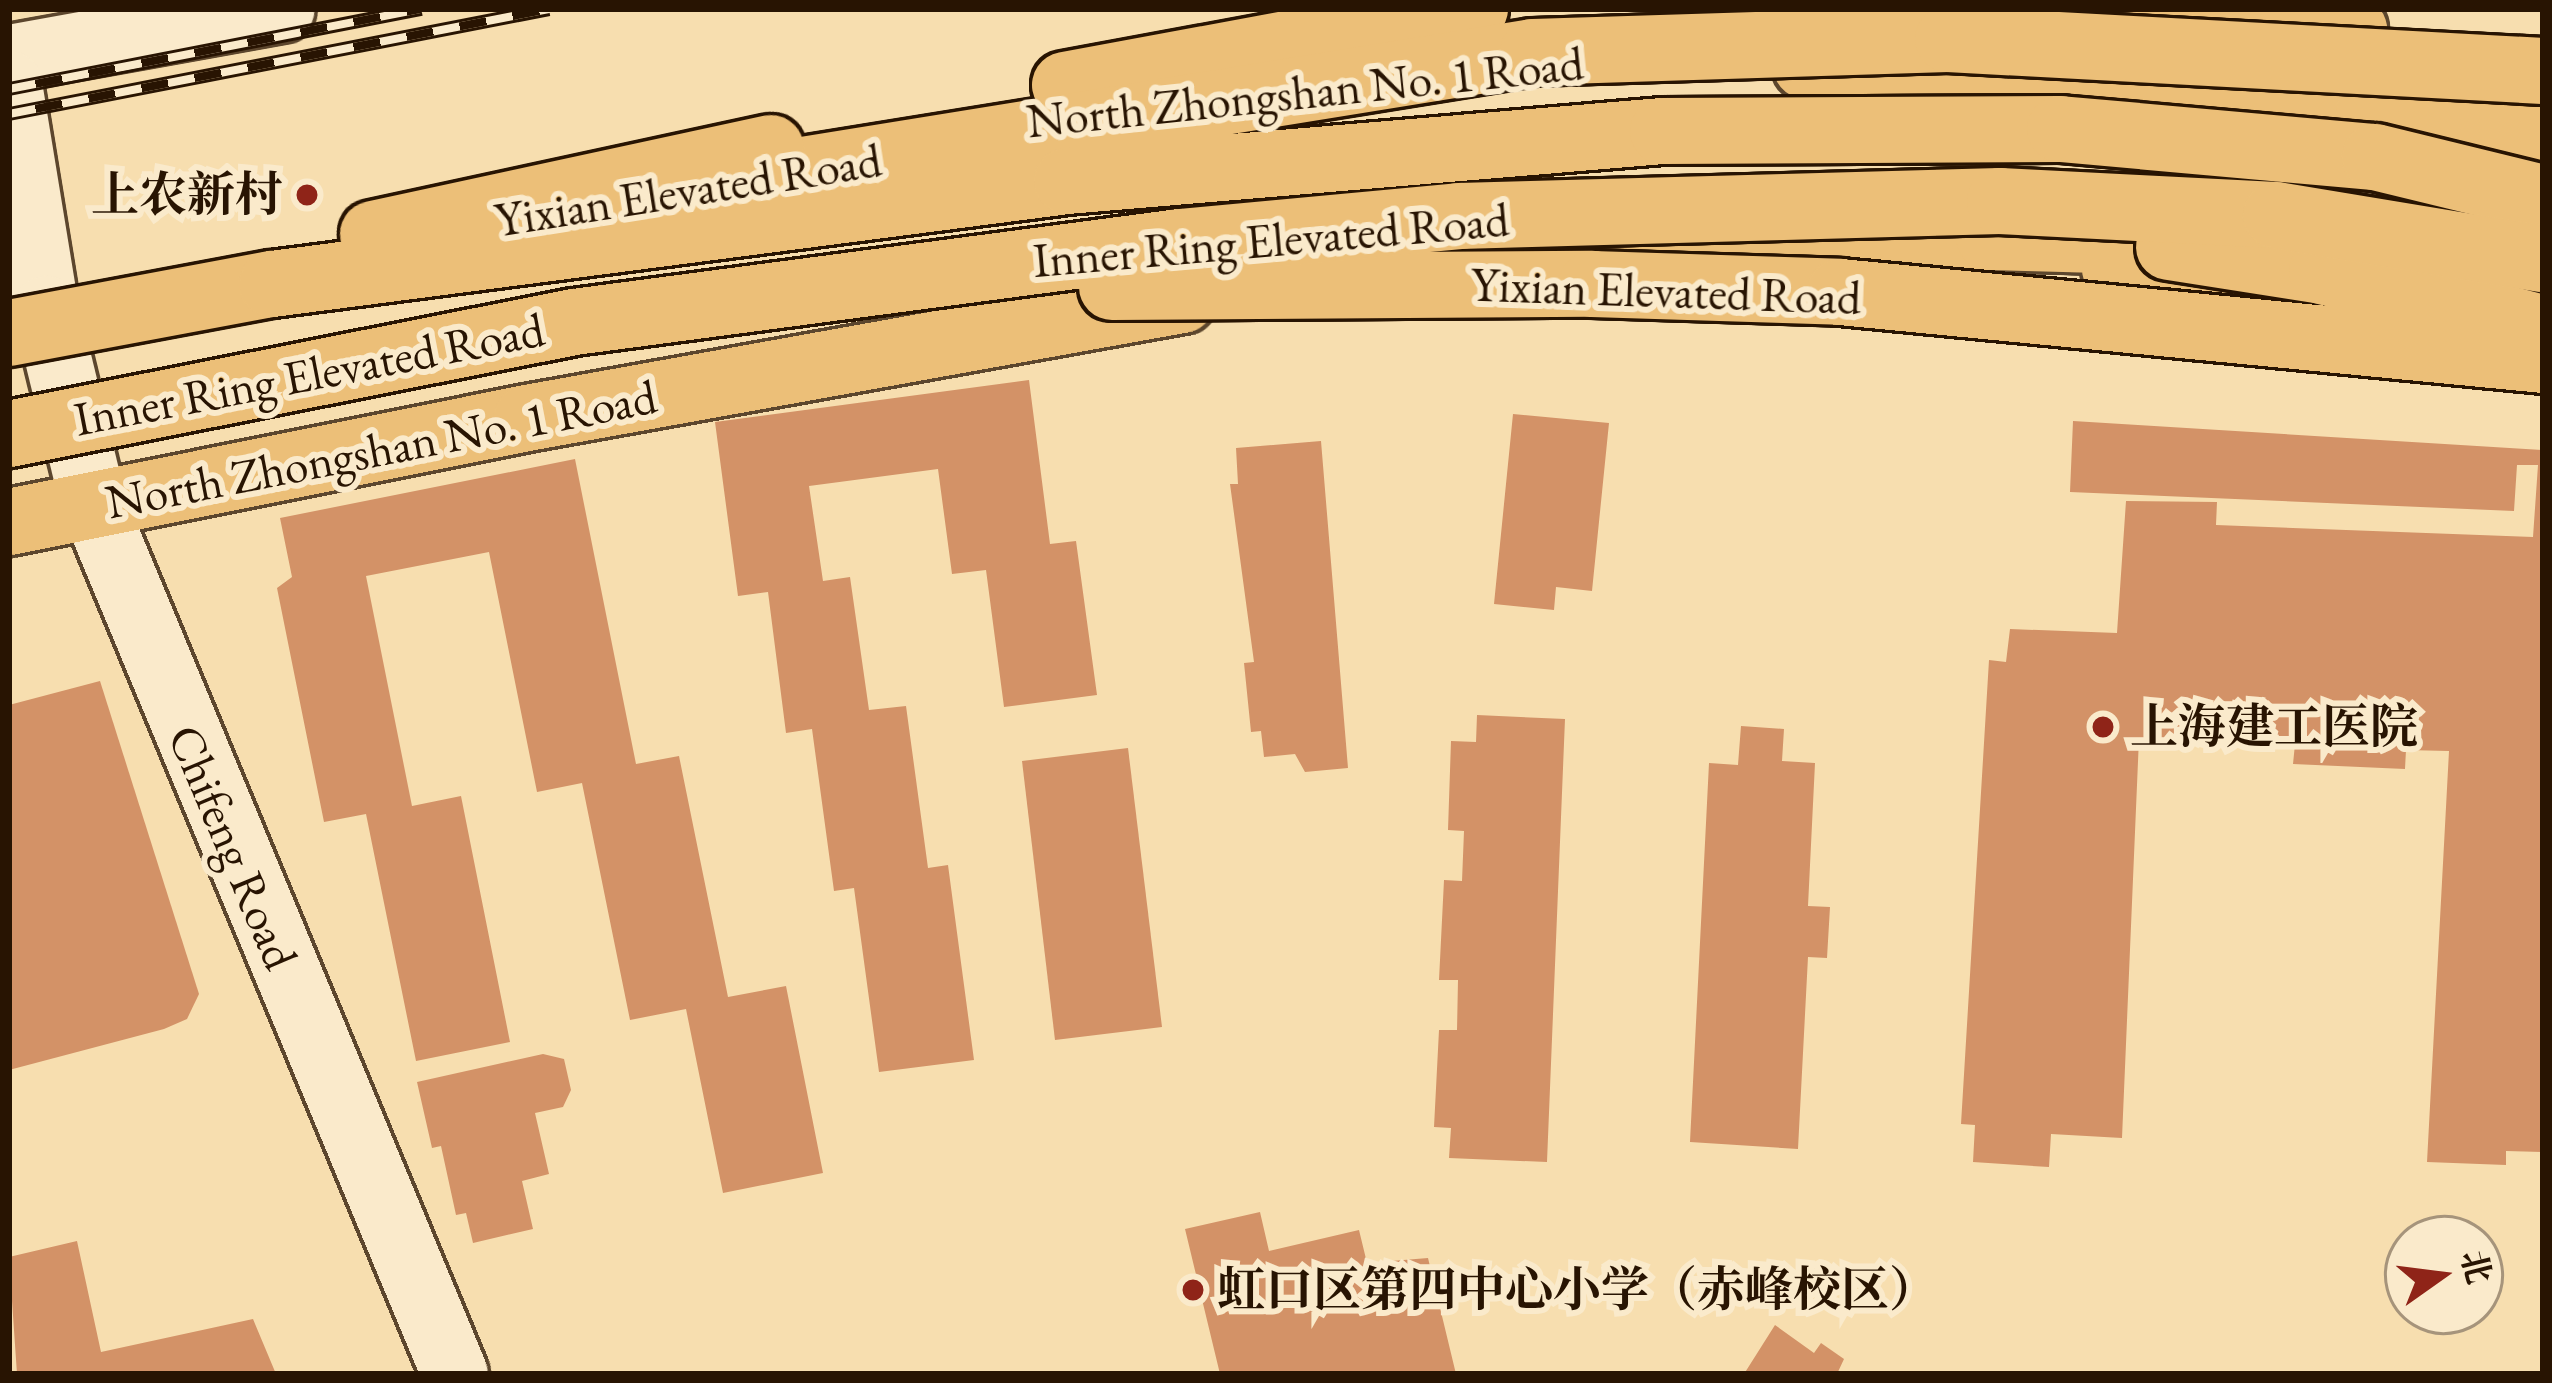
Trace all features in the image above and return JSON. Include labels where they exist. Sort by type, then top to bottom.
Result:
[{"type":"main road","points":[[18,319],[1162,64],[1474,9]]},
{"type":"main road","points":[[2077,9],[2543,46]]},
{"type":"main road","name":"Yixian Elevated Road","points":[[272,284],[402,241],[512,217],[1533,52],[1948,40],[2543,71]]},
{"type":"main road","name":"North Zhongshan No. 1 Road","points":[[18,319],[1129,100],[1672,55],[2369,112],[2543,138]]},
{"type":"main road","name":"Inner Ring Elevated Road","points":[[18,319],[1066,181],[1663,131],[2060,130],[2375,157],[2543,198]]},
{"type":"main road","name":"Inner Ring Elevated Road","points":[[9,434],[574,322],[1180,242],[1459,216],[1995,219],[2276,215],[2543,259]]},
{"type":"main road","points":[[1995,219],[2071,236],[2322,272],[2543,326]]},
{"type":"main road","name":"North Zhongshan No. 1 Road","points":[[9,522],[621,400],[1268,287],[1995,219],[2543,274]]},
{"type":"main road","name":"Yixian Elevated Road","points":[[9,473],[682,347],[1080,287],[1592,284],[1840,292],[2543,360]]},
{"type":"street","points":[[9,58],[282,9]]},
{"type":"street","name":"Chifeng Road","points":[[9,84],[18,319],[455,1374]]},
{"type":"building","points":[[1029,380],[1050,544],[1076,541],[1097,695],[1004,707],[986,570],[952,574],[938,469],[809,486],[823,581],[850,577],[869,710],[906,706],[928,868],[948,865],[974,1060],[879,1072],[854,888],[834,891],[812,729],[786,733],[768,592],[738,596],[715,422]]},
{"type":"building","points":[[1513,414],[1609,423],[1592,591],[1556,587],[1554,610],[1494,604]]},
{"type":"building","points":[[2073,421],[2543,450],[2543,1152],[2506,1151],[2506,1165],[2427,1162],[2449,751],[2406,750],[2405,769],[2293,764],[2295,744],[2139,738],[2122,1138],[2051,1134],[2049,1167],[1973,1162],[1975,1125],[1961,1124],[1989,660],[2006,662],[2010,629],[2117,633],[2126,501],[2217,502],[2216,525],[2533,537],[2538,465],[2517,465],[2514,511],[2070,492]]},
{"type":"building","points":[[1321,441],[1348,768],[1305,772],[1295,754],[1264,757],[1261,731],[1251,732],[1244,663],[1254,662],[1230,484],[1238,484],[1236,448]]},
{"type":"building","points":[[575,459],[636,764],[679,756],[728,997],[786,986],[823,1173],[723,1193],[686,1009],[630,1020],[582,783],[537,792],[489,552],[366,576],[412,806],[461,796],[510,1042],[416,1061],[366,814],[324,822],[277,588],[292,577],[280,518]]},
{"type":"building","points":[[100,681],[199,994],[187,1019],[164,1029],[9,1070],[9,705]]},
{"type":"building","points":[[1477,715],[1565,719],[1547,1162],[1449,1158],[1451,1128],[1434,1127],[1439,1030],[1457,1030],[1458,980],[1439,980],[1444,880],[1462,881],[1464,831],[1448,830],[1451,741],[1476,742]]},
{"type":"building","points":[[1741,726],[1784,729],[1782,761],[1815,763],[1808,906],[1830,907],[1827,958],[1808,957],[1798,1149],[1690,1142],[1709,763],[1738,765]]},
{"type":"building","points":[[1128,748],[1162,1027],[1055,1040],[1022,761]]},
{"type":"building","points":[[543,1054],[564,1059],[571,1090],[563,1107],[535,1113],[549,1174],[522,1181],[533,1229],[473,1243],[466,1213],[456,1215],[441,1146],[432,1148],[417,1082]]},
{"type":"building","points":[[1260,1212],[1269,1251],[1359,1230],[1367,1263],[1428,1258],[1456,1374],[1220,1374],[1185,1229]]},
{"type":"building","points":[[77,1241],[101,1352],[253,1319],[276,1374],[17,1374],[9,1257]]},
{"type":"building","points":[[1775,1325],[1814,1353],[1821,1343],[1844,1359],[1837,1374],[1744,1374]]},
{"type":"railway","points":[[9,89],[421,9]]},
{"type":"railway","points":[[9,114],[549,9]]},
{"type":"place","name":"上农新村","points":[[307,195]]},
{"type":"place","name":"上海建工医院","points":[[2103,727]]},
{"type":"place","name":"虹口区第四中心小学（赤峰校区）","points":[[1193,1290]]}]
